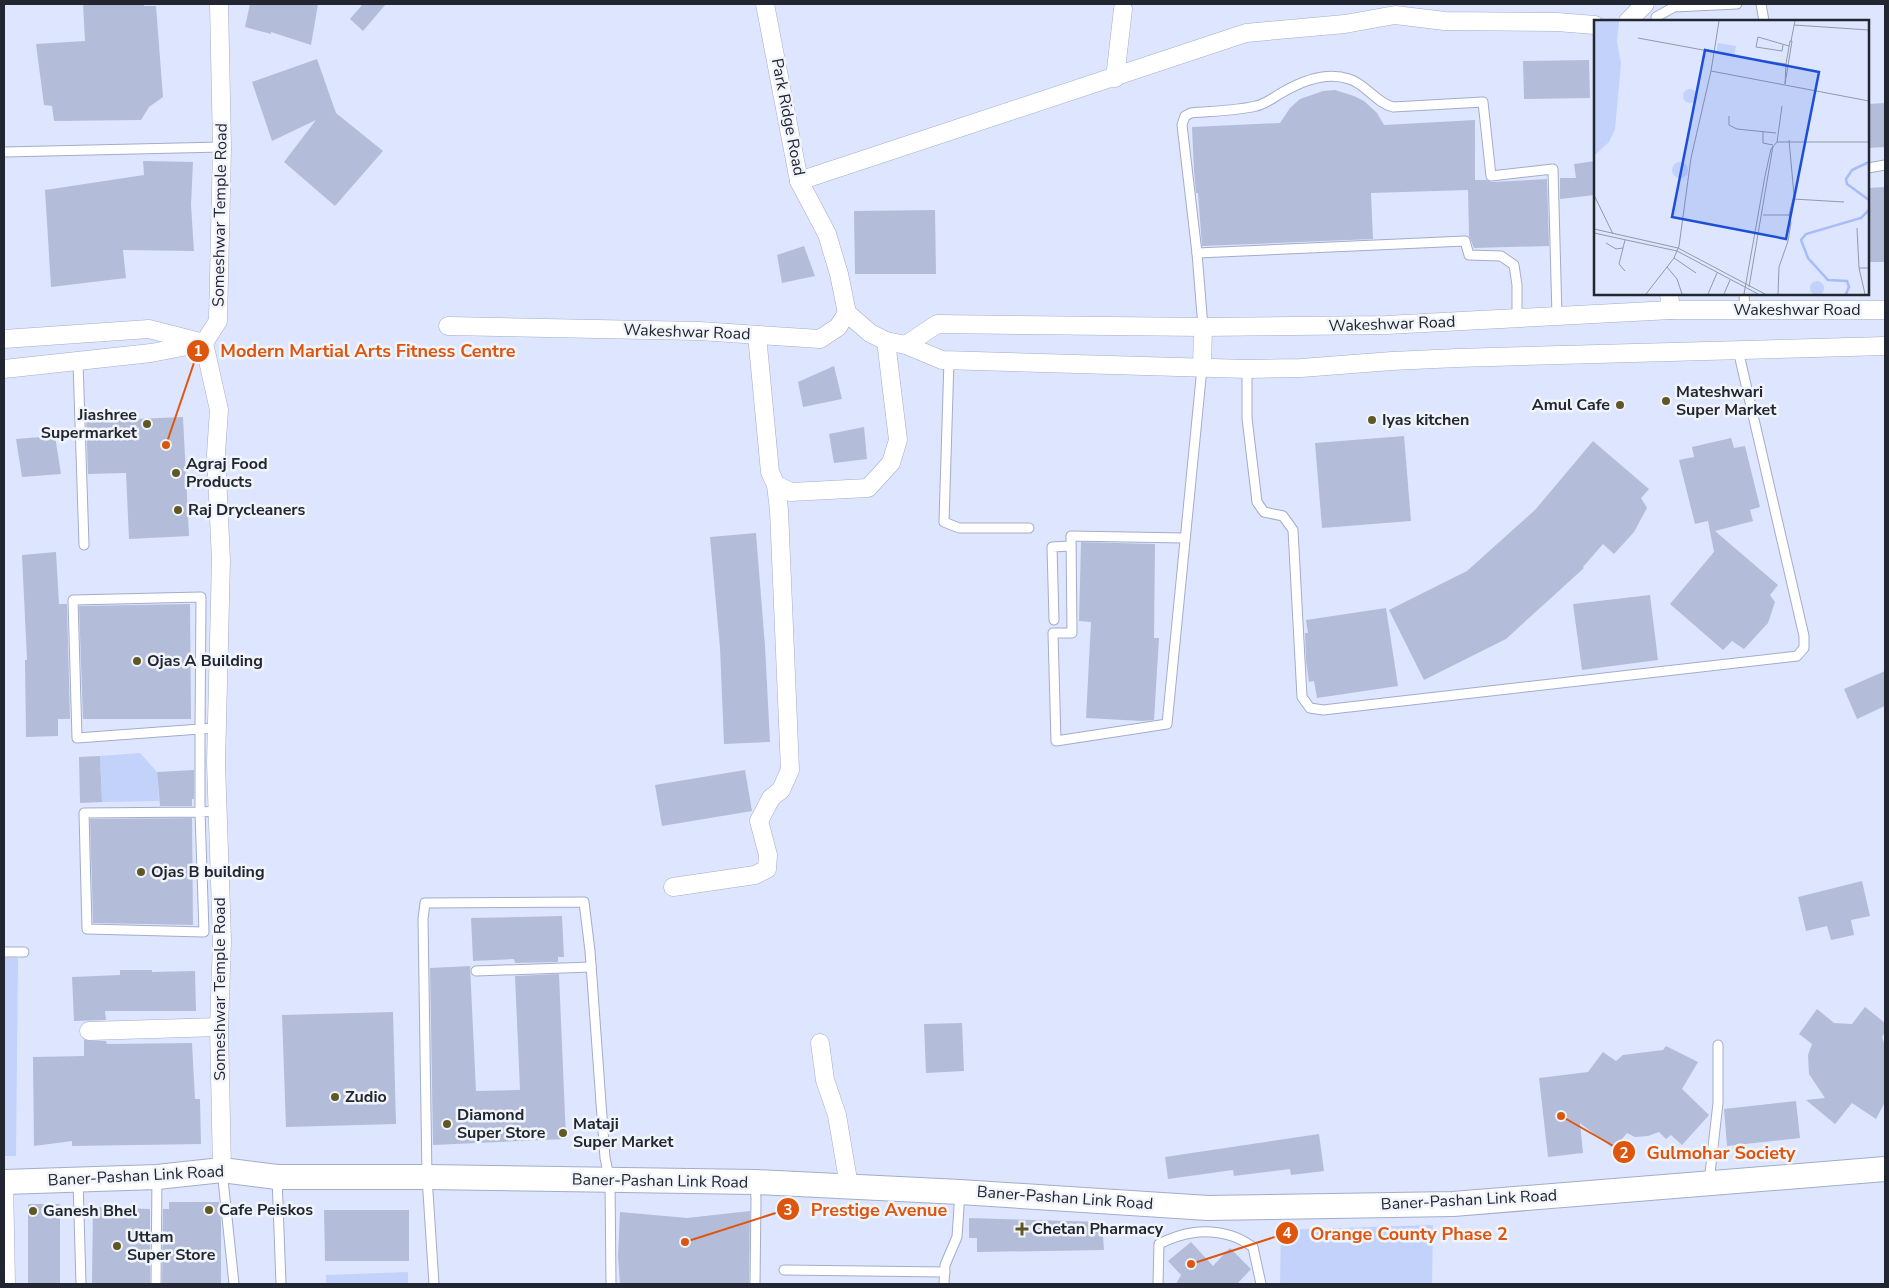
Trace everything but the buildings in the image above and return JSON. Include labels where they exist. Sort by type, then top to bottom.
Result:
[{"type":"street","name":"Someshwar Temple Road","points":[[219,4],[222,147],[218,321],[204,343],[219,410],[216,454],[221,596],[209,729],[218,810],[222,940],[219,1027],[222,1170]]},
{"type":"street","name":"Park Ridge Road","points":[[765,4],[799,181],[827,234],[840,274],[847,313]]},
{"type":"street","points":[[1629,20],[1645,4]]},
{"type":"street","points":[[1116,78],[1123,9]]},
{"type":"street","points":[[799,181],[1116,78],[1246,33],[1345,24],[1395,15],[1433,11],[1444,21],[1557,22],[1594,25]]},
{"type":"street","name":"Wakeshwar Road","points":[[906,345],[937,324],[1203,327],[1386,326],[1557,316],[1670,302],[1745,302],[1885,310]]},
{"type":"street","points":[[847,313],[870,333],[886,341],[906,345],[942,360],[1247,369],[1301,368],[1401,360],[1547,355],[1674,354],[1738,350],[1885,346]]},
{"type":"street","name":"Wakeshwar Road","points":[[448,326],[699,331],[820,339],[838,327],[847,313]]},
{"type":"street","points":[[1202,368],[1203,327]]},
{"type":"street","points":[[4,340],[149,329],[204,343]]},
{"type":"street","points":[[673,887],[755,875],[767,869],[768,855],[759,821],[771,798],[781,790],[790,770],[776,485],[770,472],[757,335]]},
{"type":"street","points":[[776,485],[791,492],[868,488],[891,463],[898,440],[886,341]]},
{"type":"street","points":[[4,369],[151,353],[204,343]]},
{"type":"street","points":[[89,1031],[219,1027]]},
{"type":"street","points":[[820,1043],[825,1080],[837,1114],[849,1186]]},
{"type":"street","name":"Baner-Pashan Link Road","points":[[4,1182],[157,1177],[222,1170],[277,1177],[620,1179],[755,1182],[960,1192],[1208,1208],[1453,1204],[1885,1169]]},
{"type":"street","points":[[4,1182],[6,1284]]},
{"type":"lane","points":[[1657,20],[1656,17],[1674,7],[1736,4]]},
{"type":"lane","points":[[1761,4],[1764,20]]},
{"type":"lane","points":[[1203,327],[1197,253],[1182,125],[1185,116],[1191,113],[1258,106],[1302,82],[1321,77],[1336,76],[1362,85],[1385,105],[1393,107],[1483,102],[1491,176],[1553,169],[1557,316]]},
{"type":"lane","points":[[4,152],[222,147]]},
{"type":"lane","points":[[1869,168],[1885,165]]},
{"type":"lane","points":[[1197,253],[1465,241],[1469,255],[1501,256],[1514,265],[1517,318]]},
{"type":"lane","points":[[1247,369],[1247,418],[1257,502],[1264,512],[1283,516],[1293,530],[1302,697],[1310,708],[1322,710],[1797,656],[1804,648],[1804,636],[1738,350]]},
{"type":"lane","points":[[948,360],[944,522],[959,528],[1029,528]]},
{"type":"lane","points":[[78,362],[84,544]]},
{"type":"lane","points":[[1184,538],[1071,536],[1072,633],[1053,633],[1056,741],[1167,724],[1202,368]]},
{"type":"lane","points":[[1054,620],[1052,547],[1071,546]]},
{"type":"lane","points":[[209,729],[77,738],[73,600],[221,596]]},
{"type":"lane","points":[[201,597],[209,729],[200,812],[204,932],[87,929],[84,813],[200,812],[218,810]]},
{"type":"lane","points":[[434,1284],[427,1177],[423,919],[425,903],[584,902],[591,967],[605,1158],[610,1180],[611,1284]]},
{"type":"lane","points":[[4,952],[24,952]]},
{"type":"lane","points":[[476,971],[591,967]]},
{"type":"lane","points":[[1709,1183],[1718,1103],[1718,1045]]},
{"type":"lane","points":[[222,1170],[234,1284]]},
{"type":"lane","points":[[156,1284],[157,1177]]},
{"type":"lane","points":[[277,1177],[280,1284]]},
{"type":"lane","points":[[78,1180],[80,1284]]},
{"type":"lane","points":[[754,1284],[755,1182]]},
{"type":"lane","points":[[944,1284],[945,1265],[957,1237],[960,1192]]},
{"type":"lane","points":[[1204,1232],[1208,1208]]},
{"type":"lane","points":[[1158,1284],[1159,1244],[1178,1235],[1204,1232],[1233,1236],[1254,1247],[1261,1284]]},
{"type":"lane","points":[[784,1270],[945,1272]]},
{"type":"shaded area","points":[[140,753],[157,772],[159,801],[102,802],[100,756]]},
{"type":"shaded area","points":[[4,958],[18,958],[16,1156],[4,1156]]},
{"type":"shaded area","points":[[1433,1225],[1432,1284],[1280,1284],[1281,1230]]},
{"type":"shaded area","points":[[408,1272],[408,1284],[326,1284],[326,1275]]},
{"type":"place","name":"Mateshwari Super Market","points":[[1666,401]]},
{"type":"place","name":"Amul Cafe","points":[[1620,405]]},
{"type":"place","name":"Iyas kitchen","points":[[1372,420]]},
{"type":"place","name":"Jiashree Supermarket","points":[[147,424]]},
{"type":"place","name":"Modern Martial Arts Fitness Centre","points":[[166,445]]},
{"type":"place","name":"Agraj Food Products","points":[[176,473]]},
{"type":"place","name":"Raj Drycleaners","points":[[178,510]]},
{"type":"place","name":"Ojas A Building","points":[[137,661]]},
{"type":"place","name":"Ojas B building","points":[[141,872]]},
{"type":"place","name":"Zudio","points":[[335,1097]]},
{"type":"place","name":"Gulmohar Society","points":[[1561,1116]]},
{"type":"place","name":"Diamond Super Store","points":[[447,1124]]},
{"type":"place","name":"Mataji Super Market","points":[[563,1133]]},
{"type":"place","name":"Cafe Peiskos","points":[[209,1210]]},
{"type":"place","name":"Ganesh Bhel","points":[[33,1211]]},
{"type":"place","name":"Chetan Pharmacy","points":[[1022,1229]]},
{"type":"place","name":"Prestige Avenue","points":[[685,1242]]},
{"type":"place","name":"Uttam Super Store","points":[[117,1246]]},
{"type":"place","name":"Orange County Phase 2","points":[[1191,1264]]}]
